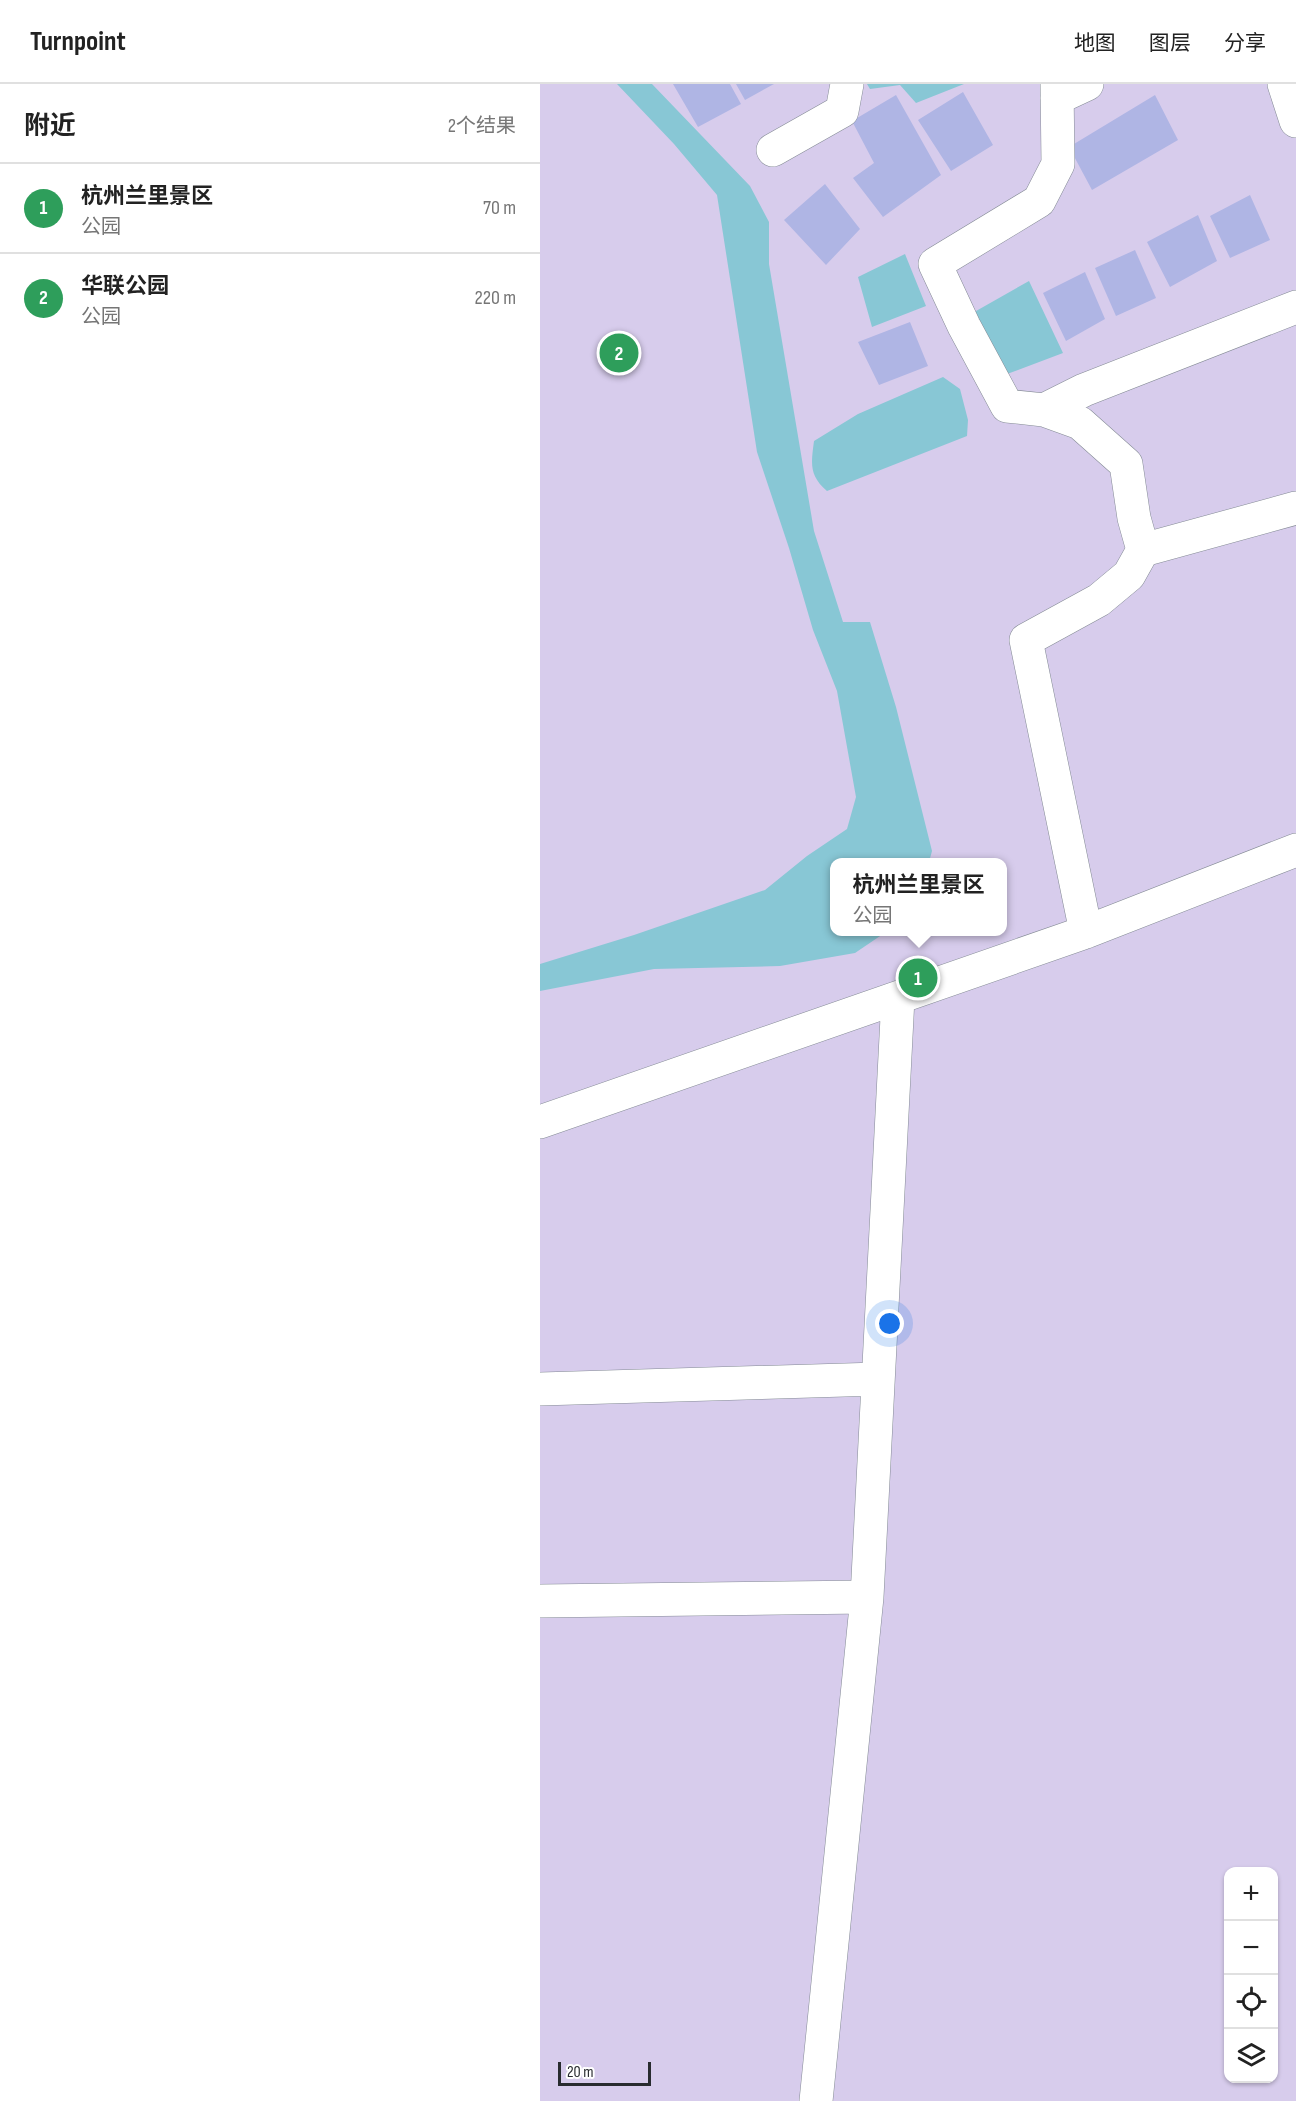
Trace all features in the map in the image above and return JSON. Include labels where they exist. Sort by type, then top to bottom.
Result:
[{"type":"street","points":[[773,150],[842,111],[847,84]]},
{"type":"street","points":[[1086,932],[1026,640],[1099,600],[1129,575],[1143,550],[1134,518],[1126,464],[1080,423],[1044,410],[1007,406],[963,326],[934,264],[1039,201],[1058,164],[1057,91],[1087,84]]},
{"type":"street","points":[[1284,84],[1296,121]]},
{"type":"street","points":[[1044,410],[1084,390],[1296,307]]},
{"type":"street","points":[[1143,550],[1296,508]]},
{"type":"street","points":[[540,1122],[1086,932],[1296,850]]},
{"type":"street","points":[[816,2101],[867,1597],[898,998]]},
{"type":"street","points":[[540,1389],[878,1379]]},
{"type":"street","points":[[540,1601],[867,1597]]},
{"type":"shaded area","points":[[540,84],[1296,84],[1296,2101],[540,2101]]},
{"type":"water","points":[[617,84],[652,84],[750,186],[769,222],[769,264],[814,531],[843,622],[870,622],[896,707],[932,851],[930,858],[830,858],[830,936],[880,936],[855,953],[780,966],[654,969],[540,991],[540,964],[634,935],[765,890],[807,856],[847,829],[856,797],[837,691],[813,630],[757,452],[717,195],[674,144]]},
{"type":"water","points":[[867,84],[964,84],[916,103],[900,85],[870,89]]},
{"type":"water","points":[[905,254],[926,306],[872,327],[858,277]]},
{"type":"water","points":[[1029,281],[1063,353],[1007,374],[969,315]]},
{"type":"water","points":[[943,377],[960,389],[968,420],[967,436],[827,491],[821,485],[813,469],[814,441],[858,414]]},
{"type":"building","points":[[673,84],[730,84],[741,104],[698,127]]},
{"type":"building","points":[[736,84],[774,84],[745,100]]},
{"type":"building","points":[[963,92],[993,145],[951,171],[918,120]]},
{"type":"building","points":[[896,95],[941,175],[883,217],[853,178],[874,163],[852,121]]},
{"type":"building","points":[[1155,95],[1178,140],[1092,190],[1069,147]]},
{"type":"building","points":[[825,184],[860,229],[826,265],[784,220]]},
{"type":"building","points":[[1250,195],[1270,240],[1230,258],[1210,216]]},
{"type":"building","points":[[1198,215],[1217,261],[1170,287],[1147,242]]},
{"type":"building","points":[[1135,250],[1156,298],[1116,316],[1095,268]]},
{"type":"building","points":[[1085,272],[1105,319],[1066,341],[1043,293]]},
{"type":"building","points":[[910,322],[928,366],[879,385],[858,342]]},
{"type":"place","name":"华联公园","points":[[619,353]]},
{"type":"place","name":"杭州兰里景区","points":[[918,978]]}]
